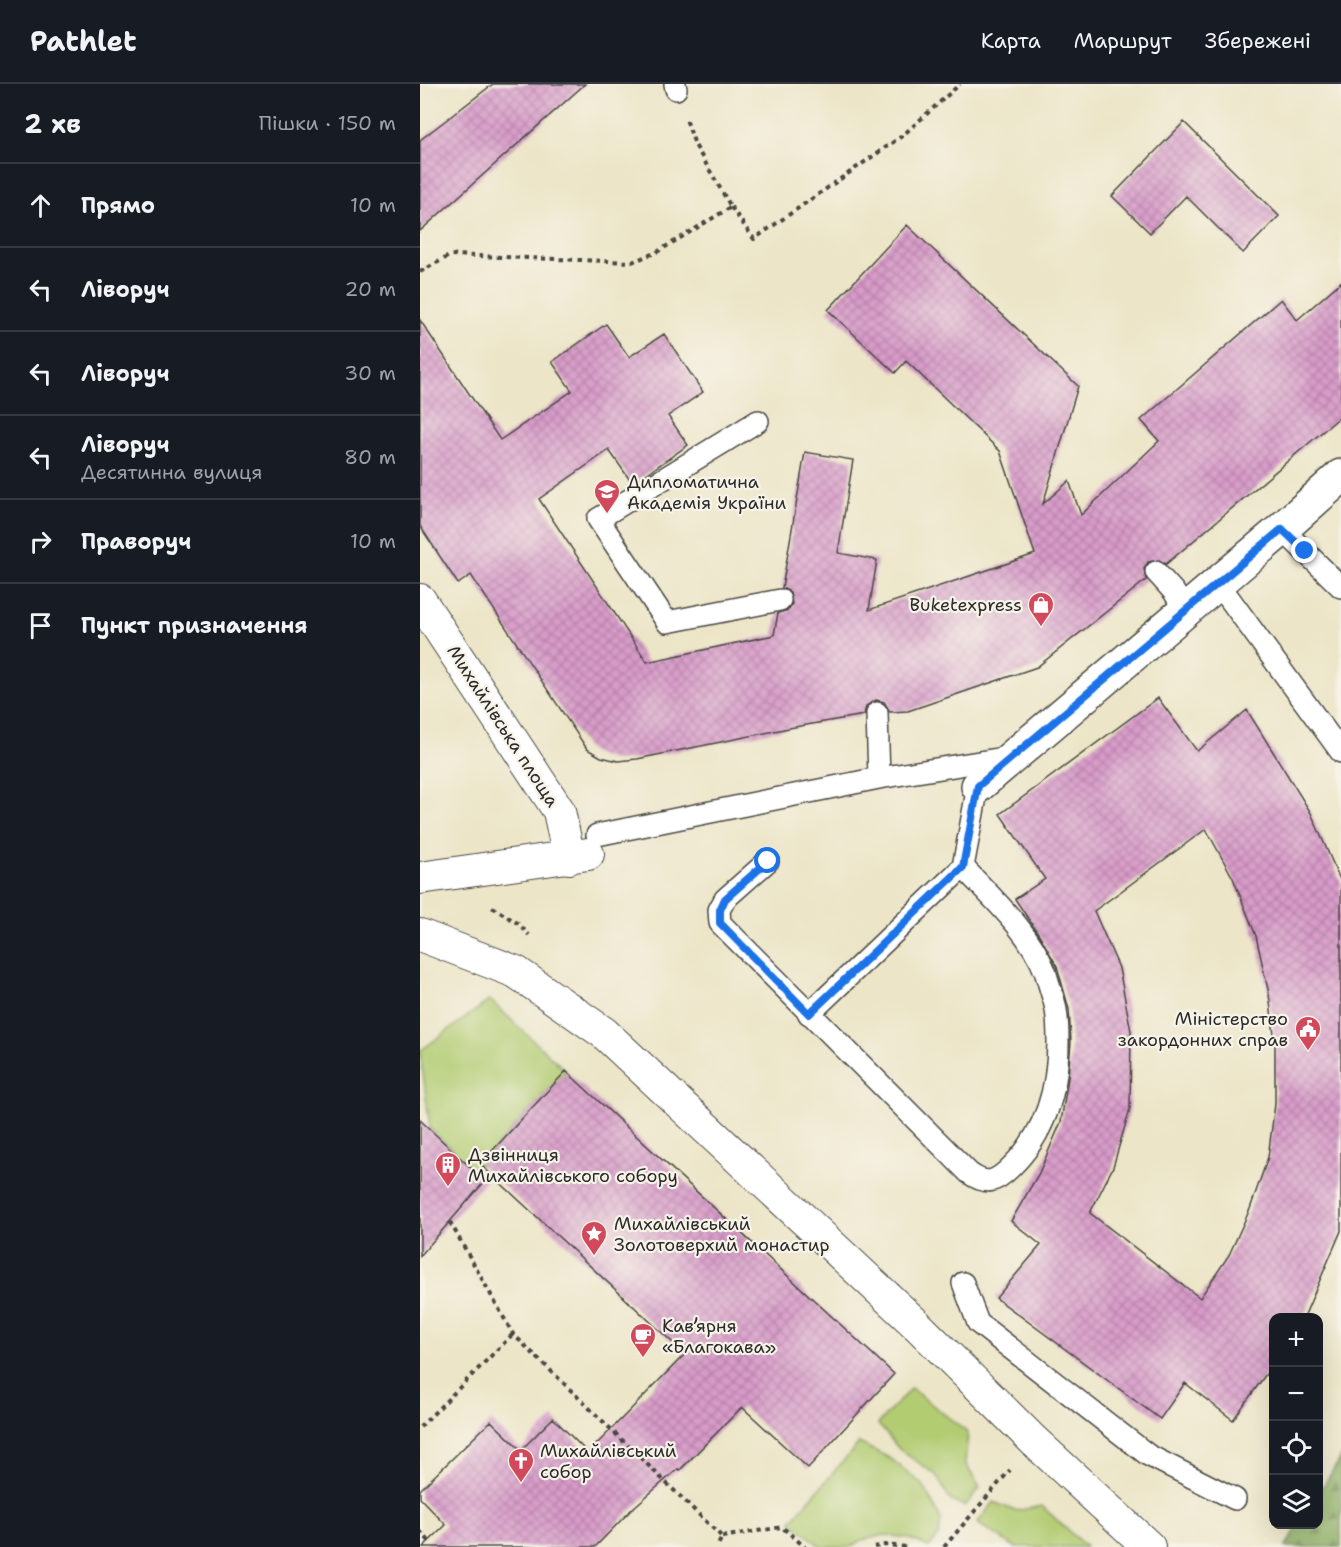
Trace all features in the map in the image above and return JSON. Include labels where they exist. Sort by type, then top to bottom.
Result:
[{"type":"street","points":[[978,786],[1282,529],[1341,476]]},
{"type":"street","name":"Михайлівська площа","points":[[420,600],[585,849]]},
{"type":"street","points":[[426,877],[585,849]]},
{"type":"street","points":[[420,935],[516,972],[604,1033],[918,1326],[1034,1441],[1149,1547]]},
{"type":"lane","points":[[758,421],[598,519],[667,622],[780,600]]},
{"type":"lane","points":[[1282,529],[1341,587]]},
{"type":"lane","points":[[1156,572],[1174,592],[1185,611]]},
{"type":"lane","points":[[1218,582],[1341,752]]},
{"type":"lane","points":[[877,713],[879,778]]},
{"type":"lane","points":[[585,849],[879,778],[1013,756]]},
{"type":"lane","points":[[809,1014],[963,867],[978,786]]},
{"type":"lane","points":[[768,861],[725,899],[720,910],[720,923],[969,1173],[978,1179],[990,1181],[1007,1172],[1021,1157],[1038,1133],[1051,1103],[1058,1068],[1055,1005],[1044,969],[1028,941],[963,867]]},
{"type":"lane","points":[[963,1283],[978,1323],[1148,1455],[1235,1499]]},
{"type":"path","points":[[675,87],[695,145],[731,207],[754,239],[903,136],[960,84]]},
{"type":"path","points":[[420,272],[451,255],[632,262],[657,252],[731,207]]},
{"type":"path","points":[[426,877],[474,895],[519,924],[533,940]]},
{"type":"path","points":[[450,1222],[513,1334],[722,1537]]},
{"type":"path","points":[[420,1427],[513,1334]]},
{"type":"path","points":[[944,1547],[1034,1441]]},
{"type":"path","points":[[722,1537],[782,1527],[805,1547]]},
{"type":"path","points":[[420,1531],[429,1541]]},
{"type":"path","points":[[717,1547],[722,1537]]},
{"type":"path","points":[[874,1547],[885,1545],[907,1547]]},
{"type":"green space","points":[[490,1000],[566,1071],[474,1171],[430,1128],[420,1051]]},
{"type":"green space","points":[[911,1388],[968,1433],[965,1463],[980,1488],[965,1506],[951,1501],[936,1475],[900,1450],[878,1424]]},
{"type":"green space","points":[[859,1443],[891,1459],[923,1485],[941,1519],[939,1535],[929,1547],[908,1538],[885,1535],[862,1540],[851,1547],[821,1547],[791,1521]]},
{"type":"green space","points":[[1341,1457],[1341,1547],[1285,1547],[1296,1529],[1323,1529],[1323,1486]]},
{"type":"green space","points":[[994,1502],[1015,1511],[1042,1506],[1086,1547],[1015,1547],[977,1523]]},
{"type":"building","points":[[493,84],[585,84],[420,231],[420,140]]},
{"type":"building","points":[[1184,122],[1279,216],[1243,253],[1186,196],[1150,233],[1112,196]]},
{"type":"building","points":[[907,225],[1078,386],[1043,504],[1069,481],[1081,515],[1159,441],[1141,420],[1281,299],[1297,320],[1341,282],[1341,416],[1166,564],[1159,560],[1148,562],[1144,569],[1146,580],[1037,667],[908,711],[890,712],[884,702],[876,700],[866,706],[864,715],[637,759],[618,761],[601,757],[587,749],[471,575],[458,584],[420,526],[420,320],[500,440],[572,391],[552,362],[606,324],[629,357],[664,334],[703,392],[668,416],[688,445],[645,475],[632,483],[609,450],[539,499],[647,662],[774,635],[778,613],[788,610],[792,604],[790,592],[782,588],[805,452],[853,460],[838,553],[877,560],[869,610],[1035,554],[1000,451],[906,361],[895,373],[828,310]]},
{"type":"building","name":"Міністерство закордонних справ","points":[[1158,698],[1197,751],[1247,710],[1311,813],[1341,882],[1341,1231],[1306,1313],[1269,1313],[1269,1370],[1233,1420],[1185,1383],[1160,1419],[996,1298],[1041,1245],[1011,1221],[1039,1173],[1061,1122],[1068,1078],[1071,1042],[1069,1009],[1057,966],[1015,899],[1045,879],[1000,814]],"holes":[[[1206,829],[1233,878],[1256,936],[1269,994],[1275,1043],[1275,1104],[1268,1157],[1250,1209],[1229,1255],[1200,1298],[1090,1213],[1113,1167],[1130,1109],[1131,1031],[1119,968],[1094,911]]]},
{"type":"building","points":[[566,1071],[894,1374],[808,1468],[742,1407],[680,1470],[678,1469],[633,1508],[595,1547],[423,1547],[446,1525],[420,1498],[420,1490],[491,1421],[521,1450],[553,1418],[588,1453],[685,1354],[480,1164]]},
{"type":"building","name":"Дзвінниця Михайлівського собору","points":[[420,1120],[485,1181],[420,1256]]},
{"type":"place","name":"Дипломатична Академія України","points":[[607,515]]},
{"type":"place","name":"Buketexpress","points":[[1041,628]]},
{"type":"place","name":"Міністерство закордонних справ","points":[[1308,1052]]},
{"type":"place","name":"Дзвінниця Михайлівського собору","points":[[448,1188]]},
{"type":"place","name":"Михайлівський Золотоверхий монастир","points":[[594,1257]]},
{"type":"place","name":"Кав’ярня «Благокава»","points":[[643,1359]]},
{"type":"place","name":"Михайлівський собор","points":[[521,1484]]},
{"type":"route","points":[[768,861],[725,899],[720,910],[720,923],[809,1014],[963,867],[978,786],[1282,529],[1305,551]]}]
